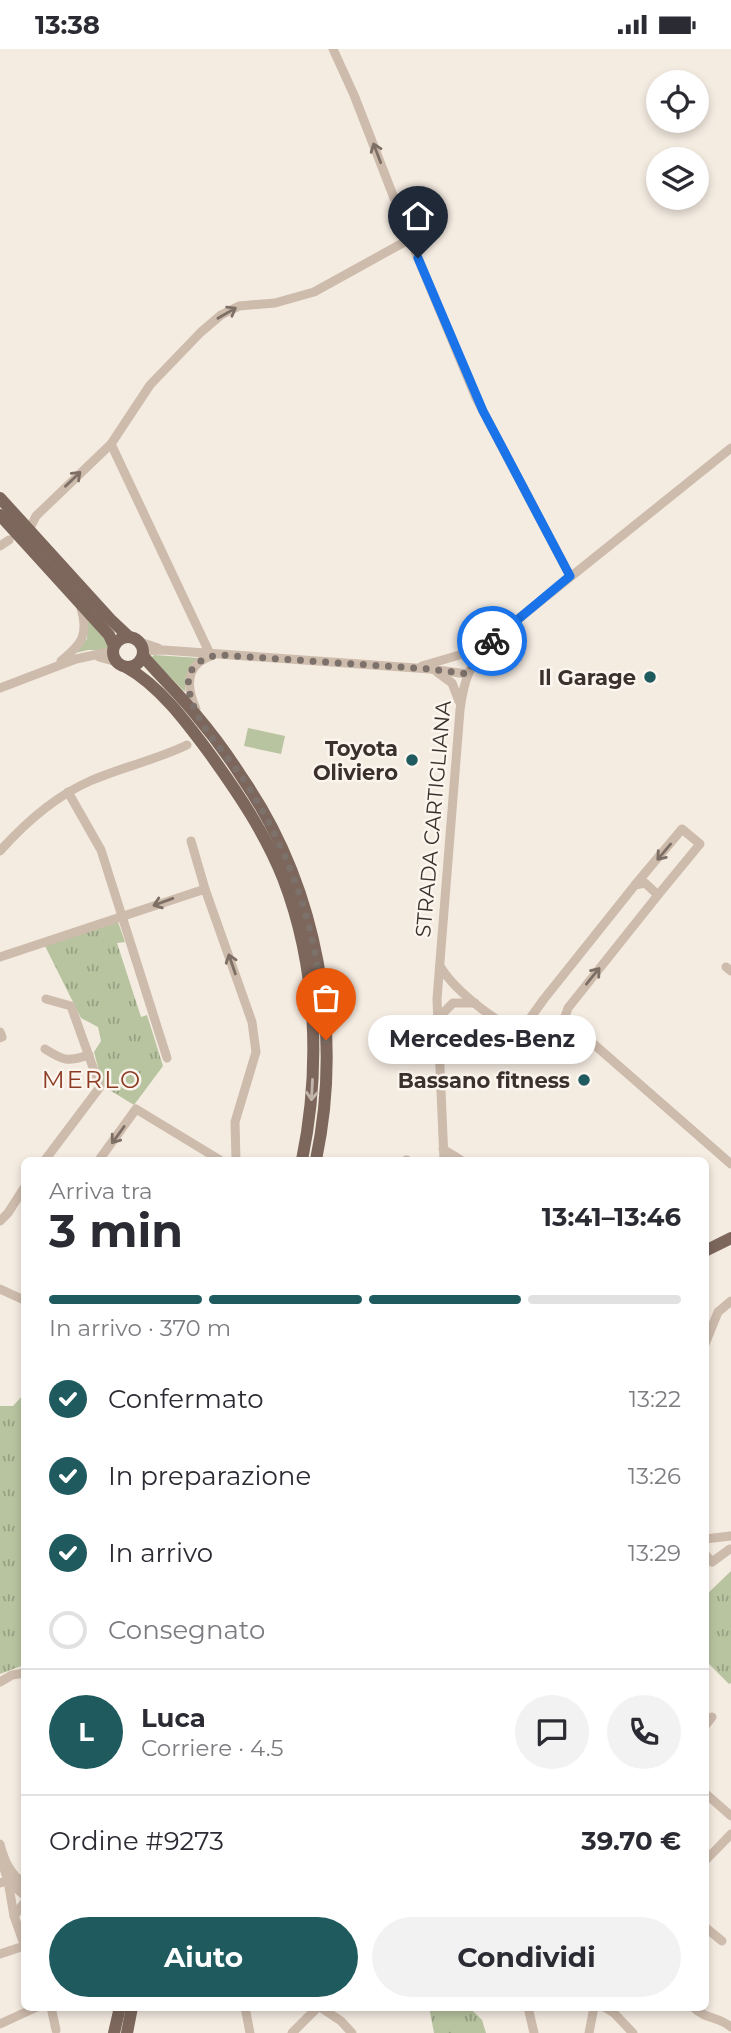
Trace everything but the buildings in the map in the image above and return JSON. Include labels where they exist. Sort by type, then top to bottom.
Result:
[{"type":"main road","points":[[0,498],[139,646],[199,717],[245,781],[292,871],[310,926],[319,967],[326,1040],[325,1086],[316,1157]]},
{"type":"main road","points":[[0,515],[109,635],[117,656],[143,678],[201,741],[255,821],[282,877],[298,928],[310,995],[312,1087],[303,1157]]},
{"type":"main road","points":[[117,656],[120,639],[139,646]]},
{"type":"main road","points":[[117,656],[135,666],[139,646]]},
{"type":"main road","points":[[709,1249],[730,1239]]},
{"type":"main road","points":[[114,2033],[119,2011]]},
{"type":"main road","points":[[127,2033],[131,2011]]},
{"type":"street","points":[[333,49],[481,407],[570,576]]},
{"type":"street","points":[[29,530],[36,516],[111,444],[150,385],[221,315],[239,306],[275,303],[314,292],[410,239]]},
{"type":"street","points":[[111,444],[215,654]]},
{"type":"street","name":"STRADA CARTIGLIANA","points":[[444,1157],[437,992],[460,710],[467,674],[478,655],[492,640],[731,448]]},
{"type":"street","points":[[0,546],[9,540]]},
{"type":"street","points":[[54,666],[71,653],[85,633],[80,603]]},
{"type":"street","points":[[416,668],[473,651],[492,640]]},
{"type":"street","points":[[139,646],[467,674]]},
{"type":"street","points":[[199,717],[190,696],[188,679],[198,662],[215,654]]},
{"type":"street","points":[[0,688],[54,666],[90,656],[117,656]]},
{"type":"street","points":[[430,669],[452,683],[458,695],[460,710]]},
{"type":"street","points":[[0,851],[19,829],[68,792],[89,781],[187,745]]},
{"type":"street","points":[[68,792],[102,850],[167,1058]]},
{"type":"street","points":[[529,1031],[531,1017],[682,829],[700,844],[568,1008],[559,1034]]},
{"type":"street","points":[[191,841],[253,1029],[256,1052],[234,1122],[236,1157]]},
{"type":"street","points":[[635,885],[645,883],[659,895]]},
{"type":"street","points":[[0,957],[205,889]]},
{"type":"street","points":[[439,964],[446,976],[475,1003],[514,1028],[589,1041],[731,1164]]},
{"type":"street","points":[[437,992],[453,987],[461,991]]},
{"type":"street","points":[[437,992],[459,1001],[475,1003]]},
{"type":"street","points":[[46,999],[71,1006],[100,1087],[51,1157]]},
{"type":"street","points":[[437,1019],[445,1009],[459,1001]]},
{"type":"street","points":[[0,1032],[0,1038]]},
{"type":"street","points":[[45,1049],[63,1060],[73,1061],[89,1055]]},
{"type":"street","points":[[101,1157],[136,1109],[215,1157]]},
{"type":"street","points":[[443,1149],[456,1157]]},
{"type":"street","points":[[0,1221],[21,1193]]},
{"type":"street","points":[[0,1289],[21,1299]]},
{"type":"street","points":[[709,1334],[718,1312],[729,1306]]},
{"type":"street","points":[[709,1539],[731,1536]]},
{"type":"street","points":[[709,1559],[712,1562],[730,1549]]},
{"type":"street","points":[[0,1682],[21,1673]]},
{"type":"street","points":[[709,1721],[712,1717]]},
{"type":"street","points":[[709,1797],[731,1816]]},
{"type":"street","points":[[709,1857],[731,1834]]},
{"type":"street","points":[[0,1845],[10,1870],[21,1881]]},
{"type":"street","points":[[0,1856],[4,1882],[21,1936]]},
{"type":"street","points":[[4,1882],[21,1893]]},
{"type":"street","points":[[14,1916],[21,1907]]},
{"type":"street","points":[[709,1930],[722,1941]]},
{"type":"street","points":[[0,1954],[21,1946]]},
{"type":"street","points":[[0,2024],[28,2011]]},
{"type":"street","points":[[52,2011],[56,2030]]},
{"type":"street","points":[[114,2011],[114,2033]]},
{"type":"street","points":[[246,2011],[250,2033]]},
{"type":"street","points":[[292,2033],[315,2011]]},
{"type":"street","points":[[325,2011],[341,2021],[352,2033]]},
{"type":"street","points":[[529,2011],[534,2033]]},
{"type":"street","points":[[589,2033],[593,2011]]},
{"type":"street","points":[[611,2011],[634,2033]]},
{"type":"street","points":[[697,2011],[703,2016],[722,2019],[731,2027]]},
{"type":"green space","points":[[88,619],[111,644],[110,650],[75,653],[87,639]]},
{"type":"green space","points":[[154,655],[199,658],[186,676],[185,692],[151,658]]},
{"type":"green space","points":[[248,728],[285,736],[281,754],[244,746]]},
{"type":"green space","points":[[118,922],[125,942],[117,943],[141,1017],[147,1015],[163,1066],[134,1105],[103,1086],[94,1052],[101,1041],[98,1027],[81,1018],[45,946]]},
{"type":"green space","points":[[21,1397],[21,1666],[0,1674],[0,1406],[13,1406]]},
{"type":"green space","points":[[731,1571],[729,1684],[709,1664],[709,1592]]},
{"type":"green space","points":[[430,2011],[473,2011],[482,2020],[486,2033],[434,2033]]},
{"type":"way so far","points":[[326,1040],[319,967],[310,926],[292,871],[245,781],[199,717],[188,686],[192,668],[209,656],[220,655],[447,670],[467,674],[478,655],[492,641]]},
{"type":"place","name":"Il Garage","points":[[650,677]]},
{"type":"place","name":"Toyota Oliviero","points":[[412,760]]},
{"type":"place","name":"Mercedes-Benz","points":[[326,1040]]},
{"type":"place","name":"Bassano fitness","points":[[584,1080]]},
{"type":"district","name":"MERLO","points":[[92,1079]]},
{"type":"route","points":[[418,258],[483,411],[570,576],[492,641]]}]
